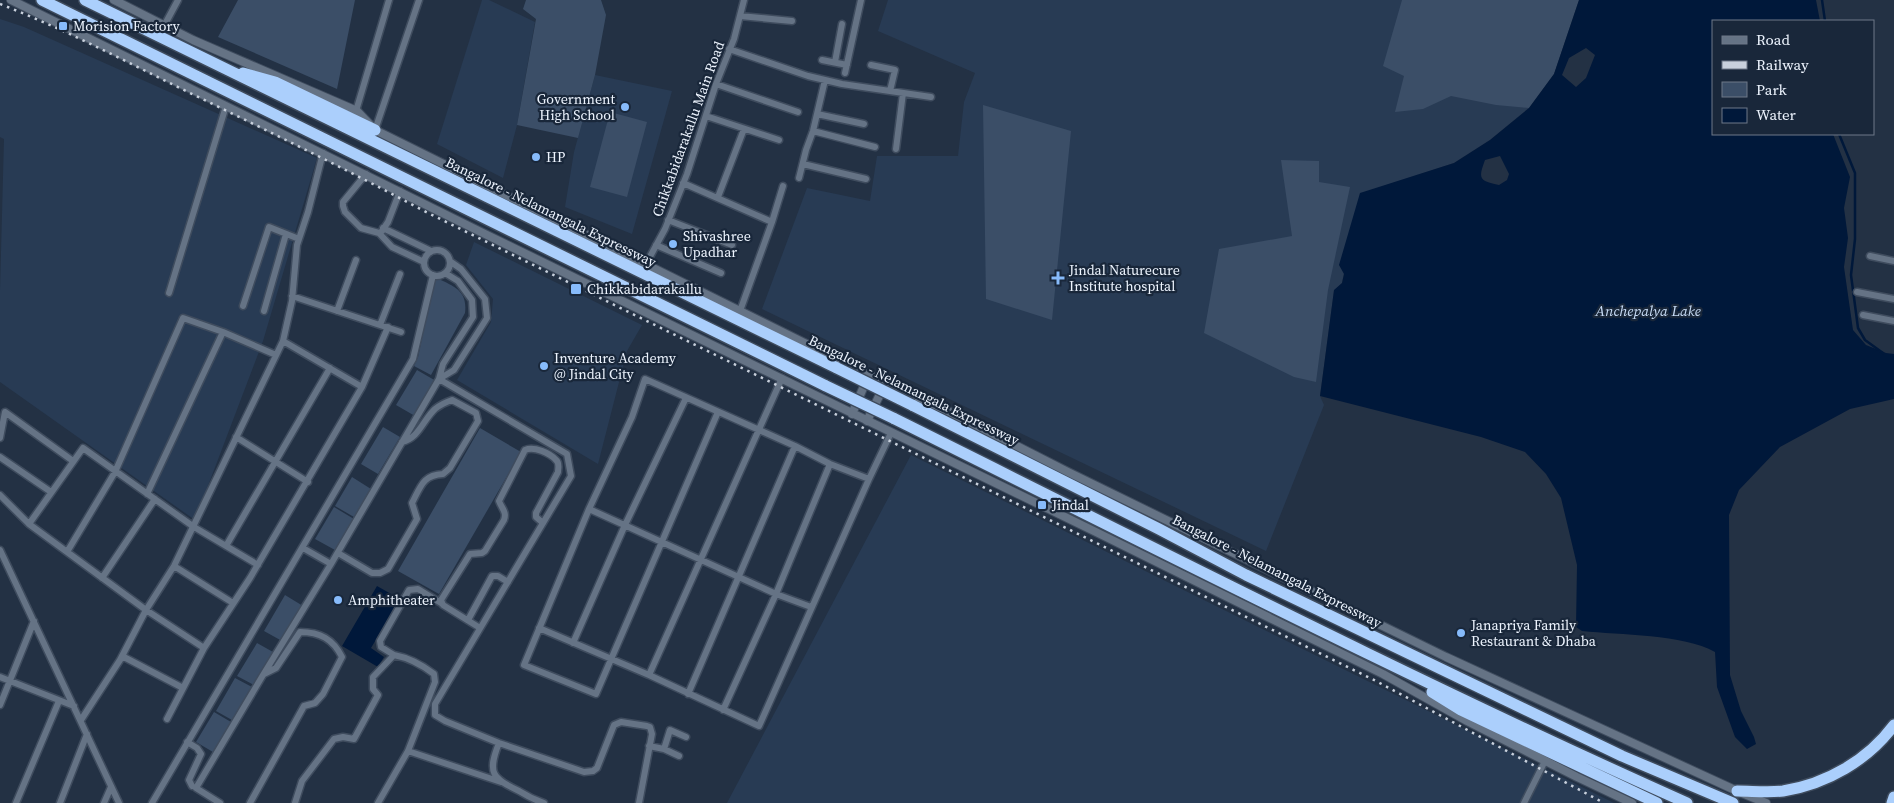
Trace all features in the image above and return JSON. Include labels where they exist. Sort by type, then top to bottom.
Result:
[{"type":"highway","points":[[42,0],[1393,666],[1603,766],[1687,803]]},
{"type":"highway","name":"Bangalore - Nelamangala Expressway","points":[[85,0],[921,410],[1159,529],[1246,575],[1622,756],[1733,803]]},
{"type":"highway","points":[[225,69],[276,82],[375,130]]},
{"type":"highway","points":[[1393,666],[1461,710],[1657,803]]},
{"type":"highway","points":[[1737,792],[1783,791],[1820,780],[1840,771],[1870,752],[1894,725]]},
{"type":"highway","points":[[1892,803],[1894,797]]},
{"type":"street","points":[[12,0],[1383,674],[1434,704],[1632,803]]},
{"type":"street","points":[[114,0],[193,40],[356,110],[375,130],[869,375],[944,409],[1068,472],[1446,657],[1737,792],[1766,803]]},
{"type":"street","points":[[164,26],[178,0]]},
{"type":"street","points":[[356,110],[389,0]]},
{"type":"street","points":[[375,130],[419,0]]},
{"type":"street","name":"Chikkabidarakallu Main Road","points":[[646,264],[684,183],[716,84],[734,38],[744,0]]},
{"type":"street","points":[[845,73],[861,0]]},
{"type":"street","points":[[740,16],[792,21]]},
{"type":"street","points":[[835,62],[842,24]]},
{"type":"street","points":[[729,49],[808,76],[890,92],[931,97]]},
{"type":"street","points":[[822,60],[847,65]]},
{"type":"street","points":[[871,65],[895,70],[890,92]]},
{"type":"street","points":[[799,178],[814,131],[825,80]]},
{"type":"street","points":[[716,84],[798,112]]},
{"type":"street","points":[[896,149],[903,94]]},
{"type":"street","points":[[169,293],[226,106]]},
{"type":"street","points":[[817,114],[864,124]]},
{"type":"street","points":[[706,116],[779,140]]},
{"type":"street","points":[[718,197],[744,129]]},
{"type":"street","points":[[814,131],[875,147]]},
{"type":"street","points":[[80,720],[122,656],[146,610],[174,566],[283,341],[292,296],[297,245],[308,212],[323,153]]},
{"type":"street","points":[[803,164],[866,179]]},
{"type":"street","points":[[366,174],[343,202],[342,206],[345,212],[361,228],[381,231],[431,251],[443,250],[451,262],[461,269],[485,299],[487,318],[454,370],[439,379]]},
{"type":"street","points":[[684,183],[772,222]]},
{"type":"street","points":[[740,311],[783,186]]},
{"type":"street","points":[[381,231],[388,222],[400,191]]},
{"type":"street","points":[[668,220],[732,245]]},
{"type":"street","points":[[243,306],[269,228],[299,239]]},
{"type":"street","points":[[381,231],[392,247],[424,262]]},
{"type":"street","points":[[264,311],[286,234]]},
{"type":"street","points":[[656,245],[721,273]]},
{"type":"street","points":[[431,251],[426,256],[424,262],[427,271],[433,275],[441,276],[449,269],[451,262]]},
{"type":"street","points":[[1870,256],[1894,261]]},
{"type":"street","points":[[337,311],[356,260]]},
{"type":"street","points":[[220,803],[196,788],[262,675],[338,554],[439,379],[443,364],[473,317],[472,300],[458,281],[445,273]]},
{"type":"street","points":[[380,325],[400,274]]},
{"type":"street","points":[[152,803],[413,359],[433,275]]},
{"type":"street","points":[[1857,292],[1894,299]]},
{"type":"street","points":[[292,296],[402,332]]},
{"type":"street","points":[[1863,315],[1894,321]]},
{"type":"street","points":[[67,552],[115,472],[183,318],[223,332],[276,355]]},
{"type":"street","points":[[167,719],[204,648],[258,565],[362,387],[388,327]]},
{"type":"street","points":[[147,494],[223,332]]},
{"type":"street","points":[[283,341],[362,387]]},
{"type":"street","points":[[226,546],[330,368]]},
{"type":"street","points":[[852,414],[869,375]]},
{"type":"street","points":[[649,675],[782,378]]},
{"type":"street","points":[[439,379],[567,454],[571,476],[435,704],[435,715],[499,743],[584,772],[593,771],[597,768],[612,727],[618,723],[650,727],[652,734],[639,803]]},
{"type":"street","points":[[718,412],[596,694],[524,665],[589,509],[632,417],[645,379],[795,446],[830,464],[869,479]]},
{"type":"street","points":[[867,421],[886,382]]},
{"type":"street","points":[[573,643],[625,525],[686,398]]},
{"type":"street","points":[[338,554],[372,573],[380,573],[388,569],[416,519],[412,503],[416,495],[426,479],[433,474],[443,474],[450,468],[478,421],[476,413],[452,400],[445,402],[435,409],[411,440],[402,442]]},
{"type":"street","points":[[0,438],[5,412],[73,461]]},
{"type":"street","points":[[538,628],[649,675],[759,726],[891,433]]},
{"type":"street","points":[[236,436],[308,482]]},
{"type":"street","points":[[688,694],[795,446]]},
{"type":"street","points":[[29,524],[83,448],[194,526],[258,565]]},
{"type":"street","points":[[442,603],[470,554],[482,553],[484,551],[504,520],[506,516],[499,501],[525,450],[529,448],[538,449],[556,460],[559,465],[558,472],[536,513],[536,517],[543,523]]},
{"type":"street","points":[[0,456],[51,492]]},
{"type":"street","points":[[723,710],[776,594],[830,464]]},
{"type":"street","points":[[0,496],[29,524],[146,610],[204,648]]},
{"type":"street","points":[[102,578],[155,499]]},
{"type":"street","points":[[589,509],[776,594],[812,607]]},
{"type":"street","points":[[303,548],[332,564]]},
{"type":"street","points":[[1,555],[119,803]]},
{"type":"street","points":[[174,566],[233,604]]},
{"type":"street","points":[[468,620],[492,576],[498,576],[508,582]]},
{"type":"street","points":[[378,803],[408,751],[435,682],[434,674],[409,658],[394,655],[381,647],[380,641],[409,590],[418,589],[480,628]]},
{"type":"street","points":[[0,705],[34,621]]},
{"type":"street","points":[[250,803],[294,721],[304,706],[315,703],[323,694],[342,657],[336,645],[314,632],[300,632],[276,668],[262,675]]},
{"type":"street","points":[[295,803],[302,781],[334,739],[343,737],[354,739],[378,695],[373,689],[373,677],[394,655]]},
{"type":"street","points":[[122,656],[183,688]]},
{"type":"street","points":[[0,677],[74,706]]},
{"type":"street","points":[[16,803],[59,701]]},
{"type":"street","points":[[664,749],[670,730],[686,737]]},
{"type":"street","points":[[60,803],[87,734]]},
{"type":"street","points":[[187,742],[198,748],[201,754],[189,780],[192,786]]},
{"type":"street","points":[[499,743],[492,760],[494,773],[501,782]]},
{"type":"street","points":[[649,746],[664,749],[679,756]]},
{"type":"street","points":[[408,751],[501,782],[544,803]]},
{"type":"street","points":[[1524,803],[1545,761]]},
{"type":"street","points":[[104,803],[111,786]]},
{"type":"shaded area","points":[[482,0],[489,0],[535,22],[517,125],[503,178],[437,144]]},
{"type":"shaded area","name":"Jindal Naturecure Institute hospital","points":[[888,0],[1579,0],[1529,108],[1490,140],[1454,163],[1360,194],[1342,283],[1334,291],[1320,396],[1324,405],[1266,551],[762,309],[807,188],[870,201],[877,156],[958,156],[964,102],[975,73],[878,31]]},
{"type":"shaded area","points":[[0,19],[24,27],[317,158],[263,341],[195,520],[0,382],[4,139],[0,137]]},
{"type":"shaded area","points":[[595,75],[672,91],[632,234],[565,207],[574,152]]},
{"type":"shaded area","name":"Inventure Academy @ Jindal City","points":[[474,242],[642,325],[627,351],[598,464],[457,380],[491,322],[493,299],[466,265]]},
{"type":"shaded area","points":[[911,455],[1614,803],[727,803]]},
{"type":"green space","points":[[238,0],[355,0],[337,89],[218,37]]},
{"type":"green space","points":[[526,0],[601,0],[606,15],[595,75],[578,138],[517,125],[536,19],[523,9]]},
{"type":"green space","points":[[1402,0],[1579,0],[1554,74],[1529,108],[1496,105],[1451,96],[1423,109],[1395,112],[1404,76],[1383,66]]},
{"type":"green space","points":[[983,105],[1071,131],[1052,320],[986,299]]},
{"type":"green space","points":[[610,112],[647,122],[627,197],[590,187]]},
{"type":"green space","points":[[1281,160],[1319,161],[1319,182],[1350,187],[1328,290],[1316,382],[1294,377],[1204,333],[1219,249],[1292,236]]},
{"type":"green space","points":[[435,277],[458,289],[464,299],[465,313],[431,375],[414,366],[418,357]]},
{"type":"green space","points":[[417,370],[436,381],[415,416],[396,405]]},
{"type":"green space","points":[[383,427],[400,437],[378,474],[361,464]]},
{"type":"green space","points":[[480,428],[521,452],[439,594],[398,571]]},
{"type":"green space","points":[[352,477],[371,489],[354,517],[335,506]]},
{"type":"green space","points":[[334,507],[354,519],[335,550],[315,539]]},
{"type":"green space","points":[[285,595],[303,606],[282,641],[264,631]]},
{"type":"green space","points":[[257,643],[273,652],[254,685],[237,676]]},
{"type":"green space","points":[[235,678],[252,687],[232,720],[216,711]]},
{"type":"green space","points":[[214,712],[231,722],[213,752],[196,742]]},
{"type":"water","name":"Anchepalya Lake","points":[[1579,0],[1816,0],[1820,20],[1712,20],[1712,135],[1833,135],[1850,177],[1844,208],[1848,238],[1844,267],[1853,330],[1866,345],[1894,354],[1894,399],[1850,409],[1780,447],[1739,490],[1729,515],[1730,675],[1741,711],[1756,744],[1747,749],[1735,737],[1717,687],[1715,652],[1702,646],[1669,638],[1582,631],[1576,627],[1577,565],[1561,498],[1546,474],[1525,452],[1481,437],[1320,396],[1334,290],[1342,283],[1344,274],[1339,265],[1360,193],[1454,163],[1490,140],[1529,108],[1554,74]],"holes":[[[1586,48],[1595,55],[1586,78],[1576,87],[1562,75],[1569,58]],[[1500,156],[1509,174],[1507,180],[1499,185],[1484,180],[1481,171],[1485,160]]]},
{"type":"water","points":[[377,586],[400,599],[371,648],[384,657],[378,667],[342,646]]},
{"type":"waterway","points":[[1822,0],[1825,20]]},
{"type":"waterway","points":[[1839,135],[1855,173],[1855,239],[1851,275],[1858,328],[1865,340],[1883,353]]},
{"type":"railway","points":[[0,4],[117,57],[306,150],[424,211],[1376,681],[1604,803]]},
{"type":"place","name":"Morision Factory","points":[[63,26]]},
{"type":"place","name":"Government High School","points":[[625,107]]},
{"type":"place","name":"HP","points":[[536,157]]},
{"type":"place","name":"Shivashree Upadhar","points":[[673,244]]},
{"type":"place","name":"Jindal Naturecure Institute hospital","points":[[1058,278]]},
{"type":"place","name":"Chikkabidarakallu","points":[[576,289]]},
{"type":"place","name":"Inventure Academy @ Jindal City","points":[[544,366]]},
{"type":"place","name":"Jindal","points":[[1042,505]]},
{"type":"place","name":"Amphitheater","points":[[338,600]]},
{"type":"place","name":"Janapriya Family Restaurant & Dhaba","points":[[1461,633]]}]
